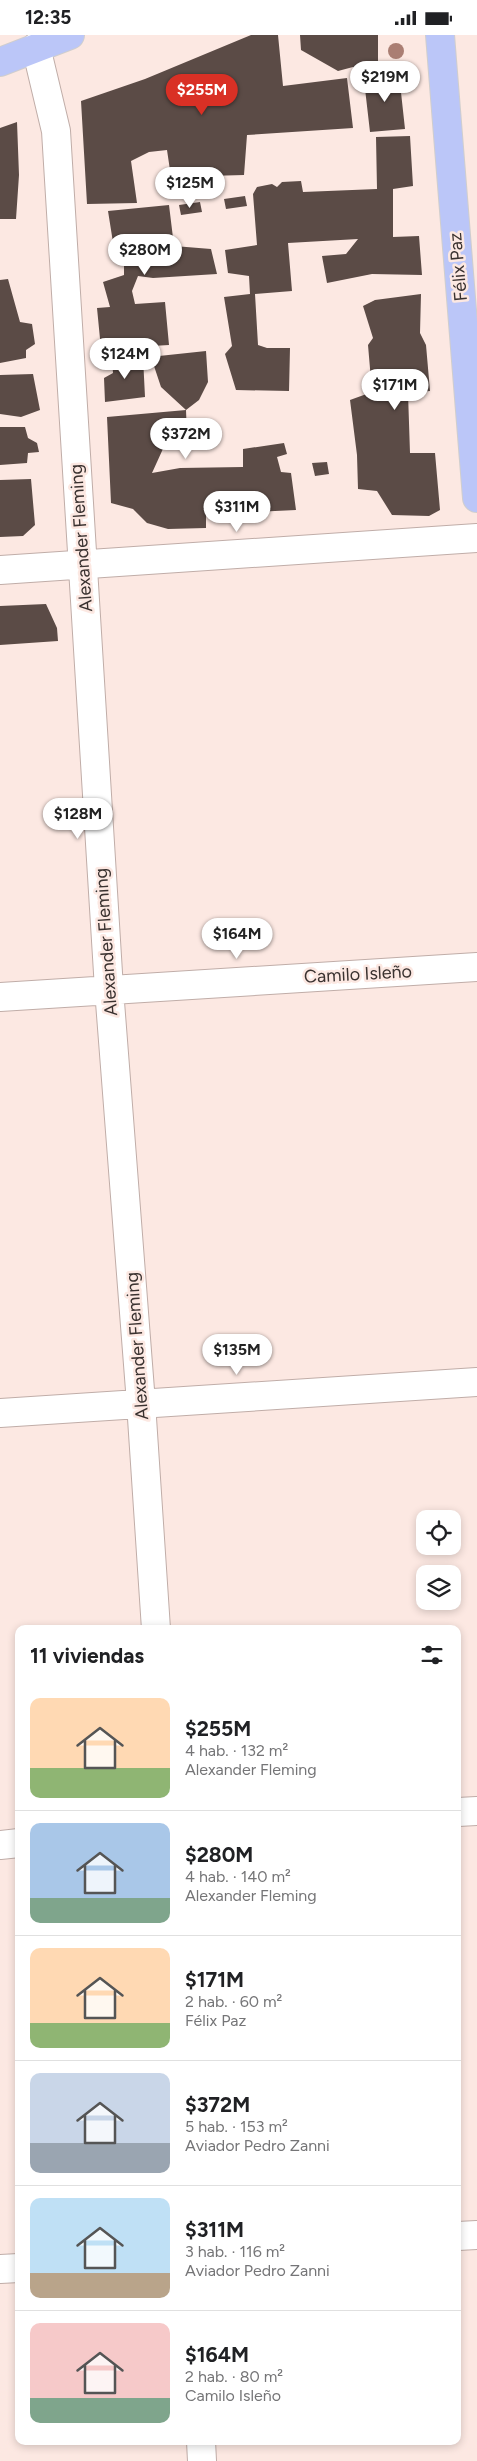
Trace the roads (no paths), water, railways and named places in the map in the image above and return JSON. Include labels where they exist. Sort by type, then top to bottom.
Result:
[{"type":"main road","points":[[0,62],[70,35]]},
{"type":"main road","name":"Félix Paz","points":[[440,35],[477,498]]},
{"type":"street","name":"Alexander Fleming","points":[[36,47],[56,131],[109,989],[141,1403],[156,1625]]},
{"type":"street","points":[[0,570],[477,538]]},
{"type":"street","name":"Camilo Isleño","points":[[0,997],[477,967]]},
{"type":"street","points":[[0,1413],[477,1382]]},
{"type":"street","points":[[461,1812],[477,1811]]},
{"type":"street","points":[[0,1845],[15,1843]]},
{"type":"street","points":[[461,2236],[477,2235]]},
{"type":"street","points":[[0,2269],[15,2268]]},
{"type":"street","points":[[201,2445],[202,2461]]}]
